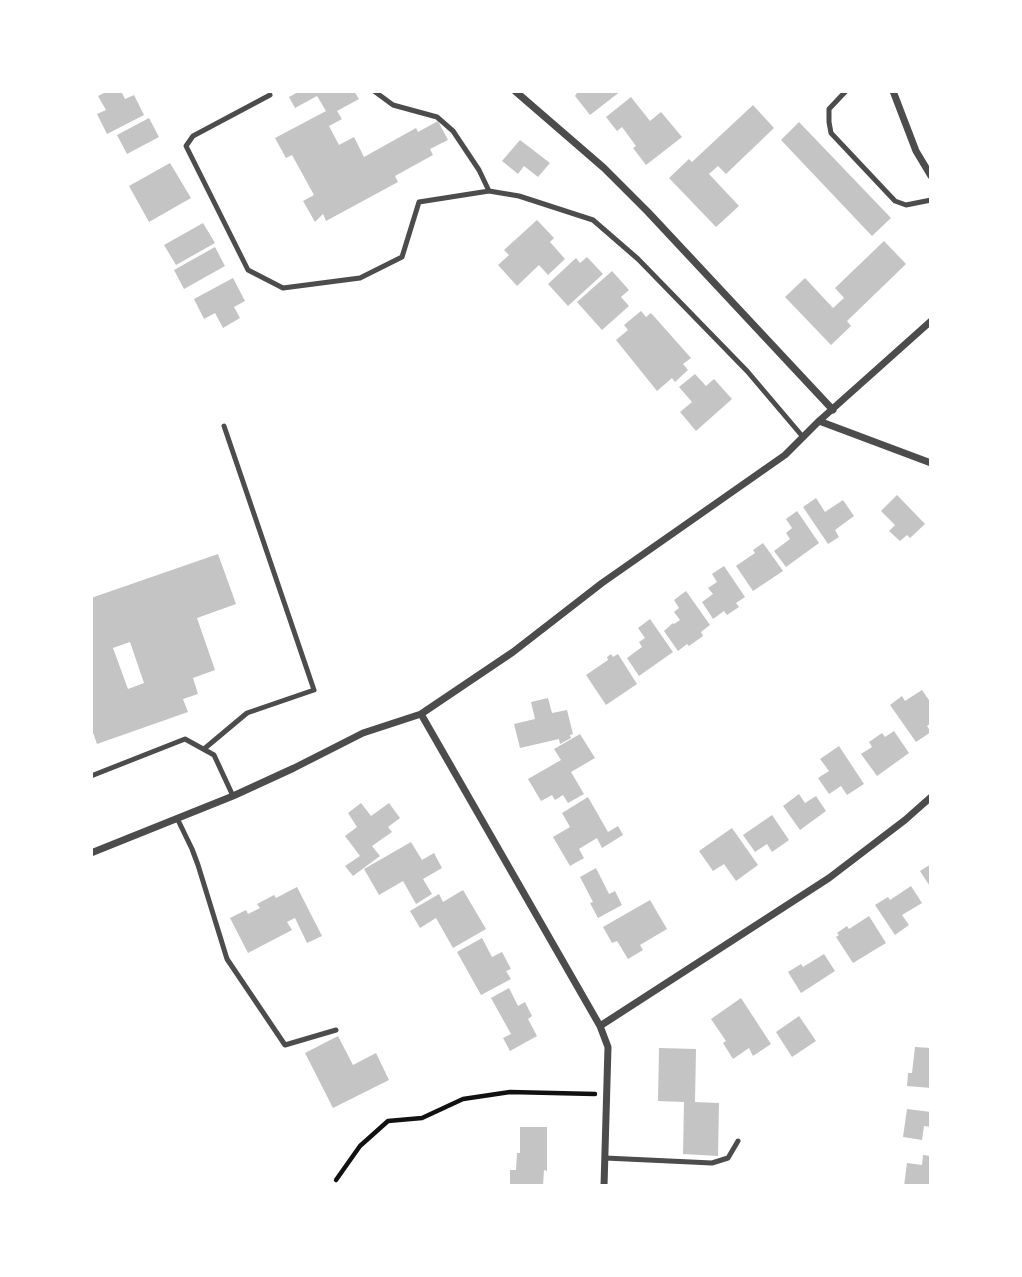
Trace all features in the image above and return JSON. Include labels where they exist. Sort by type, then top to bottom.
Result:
[{"type":"street","points":[[515,91],[604,168],[648,212],[832,410]]},
{"type":"street","points":[[893,91],[916,152],[931,176]]},
{"type":"street","points":[[91,853],[233,796],[363,733],[421,715],[513,652],[602,583],[785,454],[931,321]]},
{"type":"street","points":[[819,421],[931,463]]},
{"type":"street","points":[[421,715],[600,1026],[608,1047],[604,1186]]},
{"type":"street","points":[[600,1026],[829,878],[931,797]]},
{"type":"lane","points":[[374,91],[393,105],[437,117],[453,131],[479,170],[489,191]]},
{"type":"lane","points":[[846,91],[830,108],[831,133],[895,201],[906,205],[931,200]]},
{"type":"lane","points":[[270,94],[193,136],[186,146],[248,270],[283,288],[360,278],[402,257],[419,202],[489,191],[519,196],[593,220],[638,259],[747,371],[803,437]]},
{"type":"lane","points":[[204,749],[247,713],[314,690],[224,426]]},
{"type":"lane","points":[[91,776],[185,739],[214,755],[233,796]]},
{"type":"lane","points":[[177,818],[195,857],[227,959],[285,1045],[336,1030]]},
{"type":"lane","points":[[605,1158],[712,1163],[728,1158],[738,1141]]},
{"type":"path","points":[[335,1180],[360,1146],[388,1121],[422,1118],[463,1099],[510,1092],[607,1095]]},
{"type":"building","points":[[108,91],[121,91],[125,99],[134,95],[144,115],[107,134],[97,114],[106,110],[98,96]]},
{"type":"building","points":[[300,91],[354,91],[359,99],[337,111],[342,119],[329,126],[339,145],[354,137],[364,157],[416,128],[418,132],[438,121],[448,140],[430,149],[433,155],[395,176],[398,182],[326,221],[323,214],[315,222],[303,201],[314,195],[292,155],[286,158],[275,138],[326,111],[317,96],[295,108],[289,97]]},
{"type":"building","points":[[576,91],[621,91],[590,115],[575,96]]},
{"type":"building","points":[[631,97],[650,121],[661,112],[682,137],[646,165],[622,127],[617,131],[606,117]]},
{"type":"building","points":[[753,105],[774,128],[726,174],[718,166],[709,174],[739,206],[716,227],[669,178],[689,159],[692,162]]},
{"type":"building","points":[[149,118],[159,137],[127,154],[117,135]]},
{"type":"building","points":[[799,122],[891,218],[872,236],[781,140]]},
{"type":"building","points":[[520,140],[550,163],[538,177],[524,166],[518,174],[502,161]]},
{"type":"building","points":[[170,163],[191,198],[149,222],[129,186]]},
{"type":"building","points":[[537,220],[554,238],[550,242],[565,259],[548,275],[539,265],[517,286],[498,265],[509,255],[504,250]]},
{"type":"building","points":[[203,223],[215,243],[176,265],[164,245]]},
{"type":"building","points":[[884,241],[906,264],[847,321],[851,326],[831,345],[785,297],[805,278],[833,308],[844,298],[835,288]]},
{"type":"building","points":[[215,247],[225,266],[184,289],[174,270]]},
{"type":"building","points":[[587,257],[603,274],[568,306],[548,284],[576,258],[580,263]]},
{"type":"building","points":[[612,271],[629,290],[621,297],[629,306],[602,330],[577,302]]},
{"type":"building","points":[[233,278],[245,301],[234,307],[240,318],[223,328],[215,313],[204,319],[194,299]]},
{"type":"building","points":[[641,311],[646,317],[651,313],[691,358],[683,364],[688,370],[675,382],[672,378],[657,391],[616,340],[628,330],[624,325]]},
{"type":"building","points":[[695,374],[706,386],[714,379],[732,399],[696,431],[680,412],[692,402],[679,387]]},
{"type":"building","points":[[897,495],[925,524],[910,538],[907,535],[900,541],[889,531],[895,525],[881,511]]},
{"type":"building","points":[[816,498],[825,512],[843,500],[854,516],[835,530],[839,537],[828,544],[803,507]]},
{"type":"building","points":[[797,511],[819,543],[786,567],[774,551],[790,539],[786,533],[792,528],[786,519]]},
{"type":"building","points":[[763,543],[783,571],[753,591],[736,566],[755,553],[753,550]]},
{"type":"building","points":[[218,554],[236,604],[197,618],[215,670],[193,678],[198,694],[183,699],[188,712],[97,744],[91,727],[91,598]],"holes":[[[130,642],[144,683],[128,689],[113,648]]]},
{"type":"building","points":[[724,566],[745,597],[736,603],[739,607],[727,615],[724,611],[713,619],[702,602],[713,594],[708,588],[717,582],[712,574]]},
{"type":"building","points":[[686,591],[710,625],[701,632],[703,636],[678,651],[664,631],[680,620],[674,612],[679,608],[674,600]]},
{"type":"building","points":[[650,619],[673,652],[639,676],[627,658],[642,647],[639,642],[645,638],[638,628]]},
{"type":"building","points":[[611,654],[613,657],[618,654],[637,684],[606,705],[586,675],[608,660],[607,657]]},
{"type":"building","points":[[922,690],[931,703],[931,723],[927,726],[931,732],[916,742],[890,705],[902,696],[905,701]]},
{"type":"building","points":[[548,698],[552,713],[567,710],[573,734],[570,735],[571,738],[560,744],[559,739],[520,748],[514,724],[535,719],[531,702]]},
{"type":"building","points":[[894,731],[909,753],[877,776],[861,754],[872,747],[869,742],[882,733],[885,737]]},
{"type":"building","points":[[580,734],[595,758],[571,772],[584,794],[568,803],[563,795],[555,800],[552,795],[541,801],[528,779],[561,760],[554,749]]},
{"type":"building","points":[[839,746],[864,784],[847,795],[841,786],[829,794],[818,778],[829,771],[820,759]]},
{"type":"building","points":[[799,794],[805,803],[816,796],[826,811],[800,830],[783,806]]},
{"type":"building","points":[[588,797],[608,832],[618,826],[623,835],[602,848],[597,838],[579,849],[584,858],[570,866],[553,837],[570,827],[562,813]]},
{"type":"building","points":[[361,803],[371,816],[389,803],[400,818],[388,827],[392,832],[372,846],[380,856],[353,876],[345,866],[360,856],[345,836],[357,827],[348,813]]},
{"type":"building","points":[[772,815],[789,840],[772,852],[767,844],[755,852],[743,835]]},
{"type":"building","points":[[732,828],[758,865],[736,881],[724,864],[713,871],[699,851]]},
{"type":"building","points":[[411,842],[422,860],[434,853],[442,868],[423,879],[432,894],[416,904],[403,881],[379,895],[364,869]]},
{"type":"building","points":[[931,864],[931,888],[920,871]]},
{"type":"building","points":[[596,868],[609,894],[615,891],[622,905],[598,918],[580,877]]},
{"type":"building","points":[[911,886],[922,903],[902,915],[909,925],[895,935],[875,905],[888,897],[890,900]]},
{"type":"building","points":[[297,887],[322,936],[307,943],[295,918],[287,922],[292,930],[248,953],[230,918],[246,910],[248,914],[260,908],[257,904]]},
{"type":"building","points":[[463,890],[486,929],[453,948],[436,918],[420,928],[410,911],[439,894],[443,902]]},
{"type":"building","points":[[650,900],[667,929],[640,945],[643,950],[628,959],[617,941],[612,943],[603,927]]},
{"type":"building","points":[[869,916],[886,943],[853,963],[836,937],[839,935],[837,933]]},
{"type":"building","points":[[482,938],[492,957],[502,952],[511,969],[506,971],[511,979],[481,995],[457,952]]},
{"type":"building","points":[[824,954],[835,971],[801,993],[788,972],[801,964],[803,967]]},
{"type":"building","points":[[509,988],[518,1006],[525,1002],[532,1016],[528,1019],[537,1036],[510,1051],[503,1038],[511,1034],[491,998]]},
{"type":"building","points":[[741,998],[771,1044],[753,1056],[749,1048],[733,1059],[723,1043],[726,1041],[711,1019]]},
{"type":"building","points":[[799,1016],[816,1041],[792,1057],[776,1032]]},
{"type":"building","points":[[338,1036],[353,1065],[376,1053],[389,1080],[333,1108],[305,1053]]},
{"type":"building","points":[[915,1047],[931,1048],[931,1088],[907,1086],[908,1073],[912,1073]]},
{"type":"building","points":[[659,1048],[696,1049],[695,1102],[719,1103],[718,1156],[683,1154],[684,1102],[658,1101]]},
{"type":"building","points":[[907,1109],[931,1112],[931,1127],[924,1126],[922,1140],[903,1137]]},
{"type":"building","points":[[520,1127],[547,1127],[547,1171],[544,1170],[543,1186],[510,1186],[510,1170],[516,1170],[517,1153],[520,1153]]},
{"type":"building","points":[[923,1155],[931,1156],[930,1186],[904,1186],[907,1163],[922,1165]]}]
